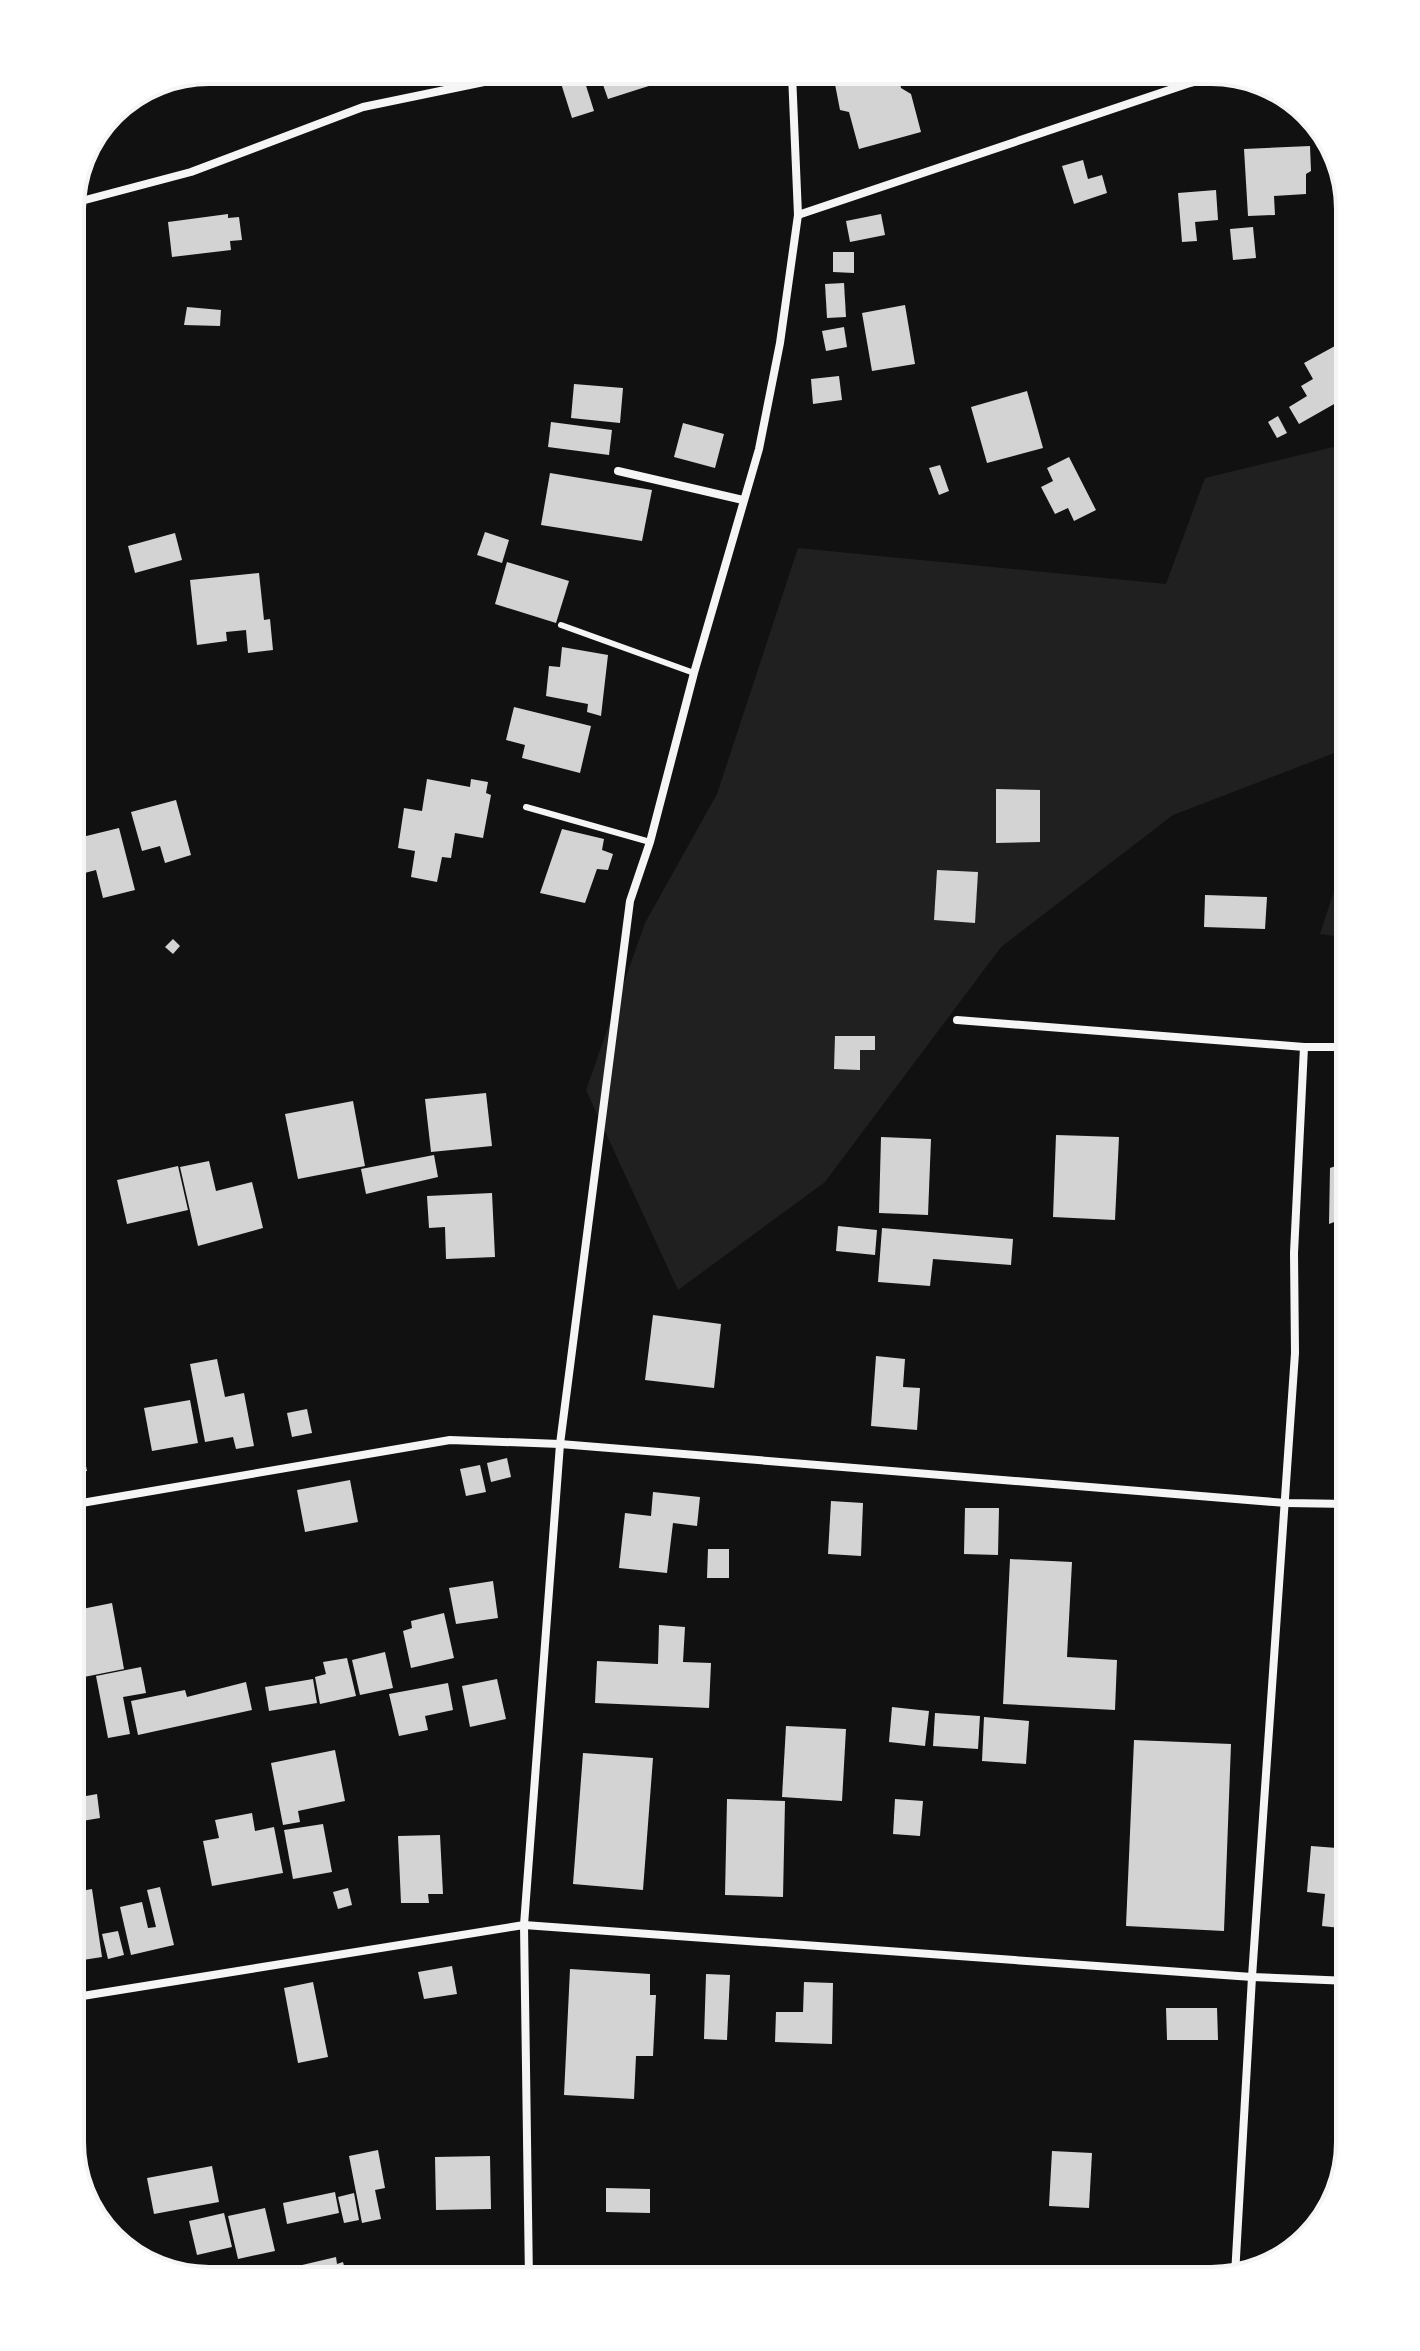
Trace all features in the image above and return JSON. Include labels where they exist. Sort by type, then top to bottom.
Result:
[{"type":"street","points":[[84,200],[191,172],[363,107],[474,84]]},
{"type":"street","points":[[529,2267],[524,1925],[560,1444],[630,901],[650,842],[694,673],[759,449],[780,343],[798,215],[792,84]]},
{"type":"street","points":[[798,215],[1187,84]]},
{"type":"street","points":[[618,471],[743,500]]},
{"type":"street","points":[[957,1020],[1336,1047]]},
{"type":"street","points":[[1236,2265],[1295,1353],[1294,1253],[1304,1047]]},
{"type":"street","points":[[84,1503],[450,1440],[560,1444],[1286,1503],[1336,1504]]},
{"type":"street","points":[[84,1996],[524,1925],[1336,1980]]},
{"type":"lane","points":[[561,625],[694,673]]},
{"type":"lane","points":[[526,807],[650,842]]},
{"type":"shaded area","points":[[1336,446],[1336,752],[1173,815],[1001,947],[825,1182],[678,1290],[586,1090],[645,923],[717,794],[798,548],[1166,584],[1205,478]]},
{"type":"shaded area","points":[[1336,885],[1336,936],[1320,934]]},
{"type":"building","points":[[561,84],[586,84],[594,111],[572,118]]},
{"type":"building","points":[[603,84],[655,84],[608,99]]},
{"type":"building","points":[[835,84],[900,84],[911,94],[921,132],[859,149],[849,112],[840,110]]},
{"type":"building","points":[[1310,146],[1311,171],[1306,174],[1306,194],[1274,196],[1275,215],[1248,216],[1244,149]]},
{"type":"building","points":[[1083,160],[1088,179],[1102,175],[1107,193],[1074,204],[1062,166]]},
{"type":"building","points":[[1216,190],[1218,220],[1195,222],[1197,241],[1182,242],[1178,193]]},
{"type":"building","points":[[228,214],[228,218],[239,217],[242,240],[230,241],[231,250],[172,257],[168,222]]},
{"type":"building","points":[[881,214],[885,235],[850,242],[846,221]]},
{"type":"building","points":[[1253,227],[1256,258],[1233,260],[1230,229]]},
{"type":"building","points":[[833,252],[854,252],[854,273],[833,272]]},
{"type":"building","points":[[844,283],[846,317],[827,318],[825,284]]},
{"type":"building","points":[[905,305],[915,364],[872,371],[862,313]]},
{"type":"building","points":[[187,307],[221,310],[220,326],[184,325]]},
{"type":"building","points":[[844,327],[847,347],[826,351],[822,331]]},
{"type":"building","points":[[1336,345],[1336,403],[1299,424],[1289,407],[1307,396],[1301,386],[1313,379],[1304,363]]},
{"type":"building","points":[[839,376],[842,400],[813,404],[811,379]]},
{"type":"building","points":[[574,384],[623,388],[620,423],[571,418]]},
{"type":"building","points":[[1027,391],[1043,448],[987,463],[971,407]]},
{"type":"building","points":[[1278,416],[1287,433],[1277,438],[1268,422]]},
{"type":"building","points":[[551,422],[612,430],[609,455],[548,447]]},
{"type":"building","points":[[683,423],[724,434],[715,468],[674,457]]},
{"type":"building","points":[[1069,457],[1096,510],[1074,521],[1068,508],[1055,514],[1041,487],[1053,481],[1047,468]]},
{"type":"building","points":[[940,465],[949,491],[939,495],[929,468]]},
{"type":"building","points":[[550,473],[652,490],[642,541],[541,525]]},
{"type":"building","points":[[485,532],[509,540],[502,563],[477,555]]},
{"type":"building","points":[[175,533],[182,560],[135,573],[128,546]]},
{"type":"building","points":[[507,562],[569,581],[556,623],[495,604]]},
{"type":"building","points":[[259,573],[264,620],[270,619],[273,650],[248,653],[246,630],[226,632],[227,641],[197,645],[190,580]]},
{"type":"building","points":[[562,647],[608,655],[601,716],[587,712],[588,704],[546,696],[549,666],[560,667]]},
{"type":"building","points":[[514,707],[591,726],[580,773],[522,758],[525,745],[506,740]]},
{"type":"building","points":[[427,779],[470,787],[471,779],[488,782],[486,793],[491,795],[483,838],[455,833],[451,858],[442,857],[437,882],[411,877],[415,851],[398,848],[404,808],[422,811]]},
{"type":"building","points":[[996,789],[1040,790],[1040,842],[996,843]]},
{"type":"building","points":[[176,800],[191,855],[165,863],[160,846],[142,851],[131,812]]},
{"type":"building","points":[[119,828],[135,890],[103,898],[96,870],[84,873],[84,837]]},
{"type":"building","points":[[562,829],[604,839],[602,850],[613,854],[608,870],[597,869],[585,903],[540,893]]},
{"type":"building","points":[[937,870],[978,872],[975,923],[934,920]]},
{"type":"building","points":[[1205,895],[1267,897],[1265,929],[1204,927]]},
{"type":"building","points":[[173,939],[180,946],[173,954],[165,947]]},
{"type":"building","points":[[835,1036],[875,1036],[875,1050],[860,1050],[860,1070],[834,1069]]},
{"type":"building","points":[[486,1093],[492,1146],[431,1152],[425,1099]]},
{"type":"building","points":[[353,1101],[365,1166],[298,1179],[285,1114]]},
{"type":"building","points":[[1056,1135],[1119,1137],[1115,1220],[1053,1217]]},
{"type":"building","points":[[881,1137],[931,1139],[928,1215],[879,1213]]},
{"type":"building","points":[[434,1155],[438,1177],[366,1194],[361,1169]]},
{"type":"building","points":[[209,1161],[216,1191],[252,1182],[263,1228],[198,1246],[180,1167]]},
{"type":"building","points":[[178,1166],[188,1210],[127,1224],[117,1180]]},
{"type":"building","points":[[1336,1166],[1336,1221],[1329,1224],[1330,1168]]},
{"type":"building","points":[[492,1193],[495,1257],[446,1259],[445,1227],[429,1228],[427,1196]]},
{"type":"building","points":[[838,1226],[877,1230],[875,1255],[836,1251]]},
{"type":"building","points":[[882,1228],[1013,1239],[1011,1265],[933,1259],[930,1286],[878,1282]]},
{"type":"building","points":[[653,1315],[721,1324],[714,1388],[645,1380]]},
{"type":"building","points":[[876,1356],[905,1359],[903,1387],[920,1388],[917,1430],[871,1426]]},
{"type":"building","points":[[217,1359],[225,1397],[244,1393],[254,1446],[236,1449],[233,1437],[205,1442],[190,1364]]},
{"type":"building","points":[[190,1400],[198,1443],[152,1451],[144,1408]]},
{"type":"building","points":[[307,1409],[312,1433],[292,1437],[287,1413]]},
{"type":"building","points":[[507,1458],[511,1477],[491,1482],[487,1463]]},
{"type":"building","points":[[480,1465],[486,1492],[466,1496],[460,1469]]},
{"type":"building","points":[[350,1480],[358,1522],[305,1532],[297,1490]]},
{"type":"building","points":[[653,1492],[700,1497],[697,1526],[673,1523],[667,1573],[619,1568],[625,1513],[651,1516]]},
{"type":"building","points":[[831,1501],[863,1503],[861,1556],[828,1554]]},
{"type":"building","points":[[965,1508],[999,1508],[998,1555],[964,1554]]},
{"type":"building","points":[[708,1549],[729,1549],[729,1578],[707,1578]]},
{"type":"building","points":[[1010,1559],[1072,1562],[1067,1657],[1117,1660],[1115,1710],[1003,1704]]},
{"type":"building","points":[[493,1581],[498,1618],[456,1624],[449,1588]]},
{"type":"building","points":[[112,1603],[124,1669],[84,1677],[84,1609]]},
{"type":"building","points":[[444,1613],[454,1658],[411,1668],[403,1631],[412,1628],[411,1621]]},
{"type":"building","points":[[659,1625],[685,1627],[683,1662],[711,1663],[709,1708],[595,1703],[597,1661],[658,1664]]},
{"type":"building","points":[[385,1652],[393,1688],[360,1695],[352,1660]]},
{"type":"building","points":[[347,1658],[356,1696],[320,1704],[315,1677],[326,1674],[323,1662]]},
{"type":"building","points":[[141,1667],[146,1693],[123,1697],[130,1734],[108,1738],[96,1676]]},
{"type":"building","points":[[313,1679],[317,1703],[269,1711],[265,1687]]},
{"type":"building","points":[[497,1679],[506,1719],[470,1727],[462,1686]]},
{"type":"building","points":[[246,1682],[252,1710],[138,1735],[131,1701],[185,1690],[187,1697]]},
{"type":"building","points":[[448,1683],[453,1710],[425,1716],[428,1730],[399,1736],[389,1694]]},
{"type":"building","points":[[892,1707],[929,1711],[925,1746],[889,1742]]},
{"type":"building","points":[[935,1713],[980,1716],[978,1749],[933,1746]]},
{"type":"building","points":[[984,1717],[1029,1721],[1026,1764],[982,1761]]},
{"type":"building","points":[[786,1726],[846,1729],[842,1801],[782,1797]]},
{"type":"building","points":[[1134,1740],[1231,1744],[1224,1931],[1126,1926]]},
{"type":"building","points":[[335,1750],[345,1801],[298,1811],[300,1822],[283,1825],[271,1763]]},
{"type":"building","points":[[583,1753],[653,1758],[643,1890],[573,1884]]},
{"type":"building","points":[[97,1794],[100,1818],[84,1821],[84,1796]]},
{"type":"building","points":[[727,1799],[785,1801],[783,1897],[725,1895]]},
{"type":"building","points":[[895,1799],[923,1801],[920,1836],[893,1834]]},
{"type":"building","points":[[252,1813],[255,1831],[274,1827],[283,1873],[212,1886],[203,1841],[219,1838],[215,1820]]},
{"type":"building","points":[[323,1824],[332,1872],[293,1879],[284,1830]]},
{"type":"building","points":[[440,1835],[443,1894],[428,1894],[429,1903],[401,1903],[398,1836]]},
{"type":"building","points":[[1311,1846],[1336,1848],[1336,1928],[1322,1926],[1325,1894],[1307,1892]]},
{"type":"building","points":[[160,1887],[174,1945],[131,1955],[120,1907],[142,1902],[148,1928],[156,1927],[147,1890]]},
{"type":"building","points":[[348,1888],[352,1905],[338,1909],[333,1892]]},
{"type":"building","points":[[92,1889],[102,1957],[84,1960],[84,1890]]},
{"type":"building","points":[[118,1931],[124,1955],[108,1959],[102,1934]]},
{"type":"building","points":[[452,1966],[457,1994],[424,1999],[418,1972]]},
{"type":"building","points":[[570,1969],[650,1974],[650,1995],[656,1995],[653,2056],[636,2056],[634,2099],[564,2095]]},
{"type":"building","points":[[706,1974],[730,1975],[727,2040],[704,2039]]},
{"type":"building","points":[[313,1982],[328,2057],[298,2063],[284,1988]]},
{"type":"building","points":[[804,1982],[833,1983],[832,2044],[775,2042],[776,2012],[803,2012]]},
{"type":"building","points":[[1166,2008],[1217,2008],[1218,2040],[1167,2040]]},
{"type":"building","points":[[378,2150],[385,2188],[375,2190],[381,2219],[362,2223],[349,2156]]},
{"type":"building","points":[[1052,2151],[1092,2153],[1089,2208],[1049,2206]]},
{"type":"building","points":[[490,2156],[491,2209],[436,2210],[435,2157]]},
{"type":"building","points":[[212,2166],[219,2202],[154,2214],[147,2178]]},
{"type":"building","points":[[606,2188],[650,2189],[650,2213],[606,2212]]},
{"type":"building","points":[[335,2192],[339,2213],[287,2224],[283,2203]]},
{"type":"building","points":[[354,2193],[359,2220],[344,2223],[338,2197]]},
{"type":"building","points":[[265,2208],[275,2251],[238,2259],[228,2216]]},
{"type":"building","points":[[224,2213],[232,2247],[197,2255],[189,2221]]},
{"type":"building","points":[[336,2257],[337,2264],[343,2262],[344,2267],[294,2267]]}]
